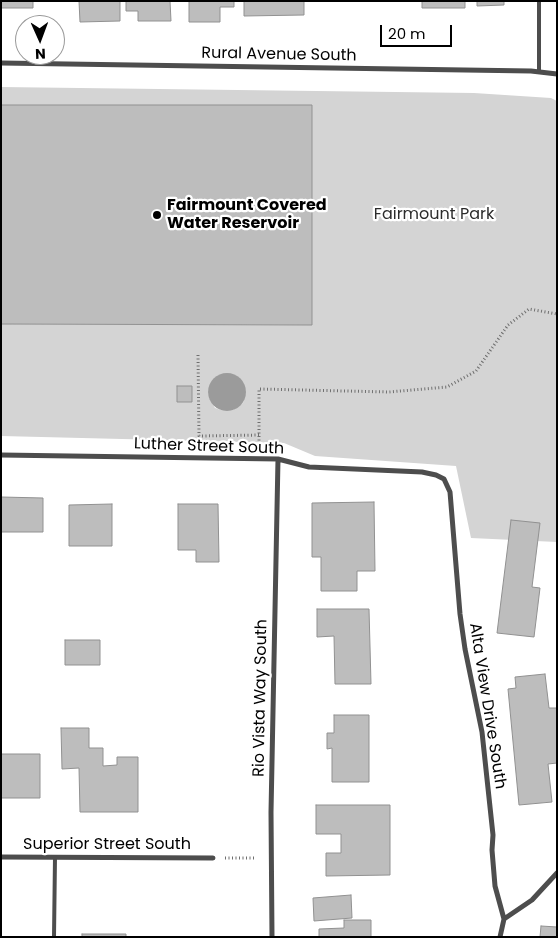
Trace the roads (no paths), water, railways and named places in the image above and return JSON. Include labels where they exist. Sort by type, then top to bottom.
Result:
[{"type":"street","name":"Rural Avenue South","points":[[1,63],[539,72],[557,74]]},
{"type":"street","name":"Luther Street South","points":[[1,455],[278,459],[309,467],[422,472],[444,479]]},
{"type":"street","name":"Rio Vista Way South","points":[[272,937],[271,812],[278,459]]},
{"type":"street","name":"Alta View Drive South","points":[[444,479],[450,492],[462,631],[482,732],[493,834],[492,850],[495,886],[504,919],[500,937]]},
{"type":"street","name":"Superior Street South","points":[[1,857],[213,858]]},
{"type":"street","points":[[504,919],[532,900],[557,873]]},
{"type":"lane","points":[[539,1],[539,72]]},
{"type":"lane","points":[[54,937],[56,857]]},
{"type":"place","name":"Fairmount Covered Water Reservoir","points":[[157,215]]},
{"type":"park label","name":"Fairmount Park","points":[[434,215]]}]
